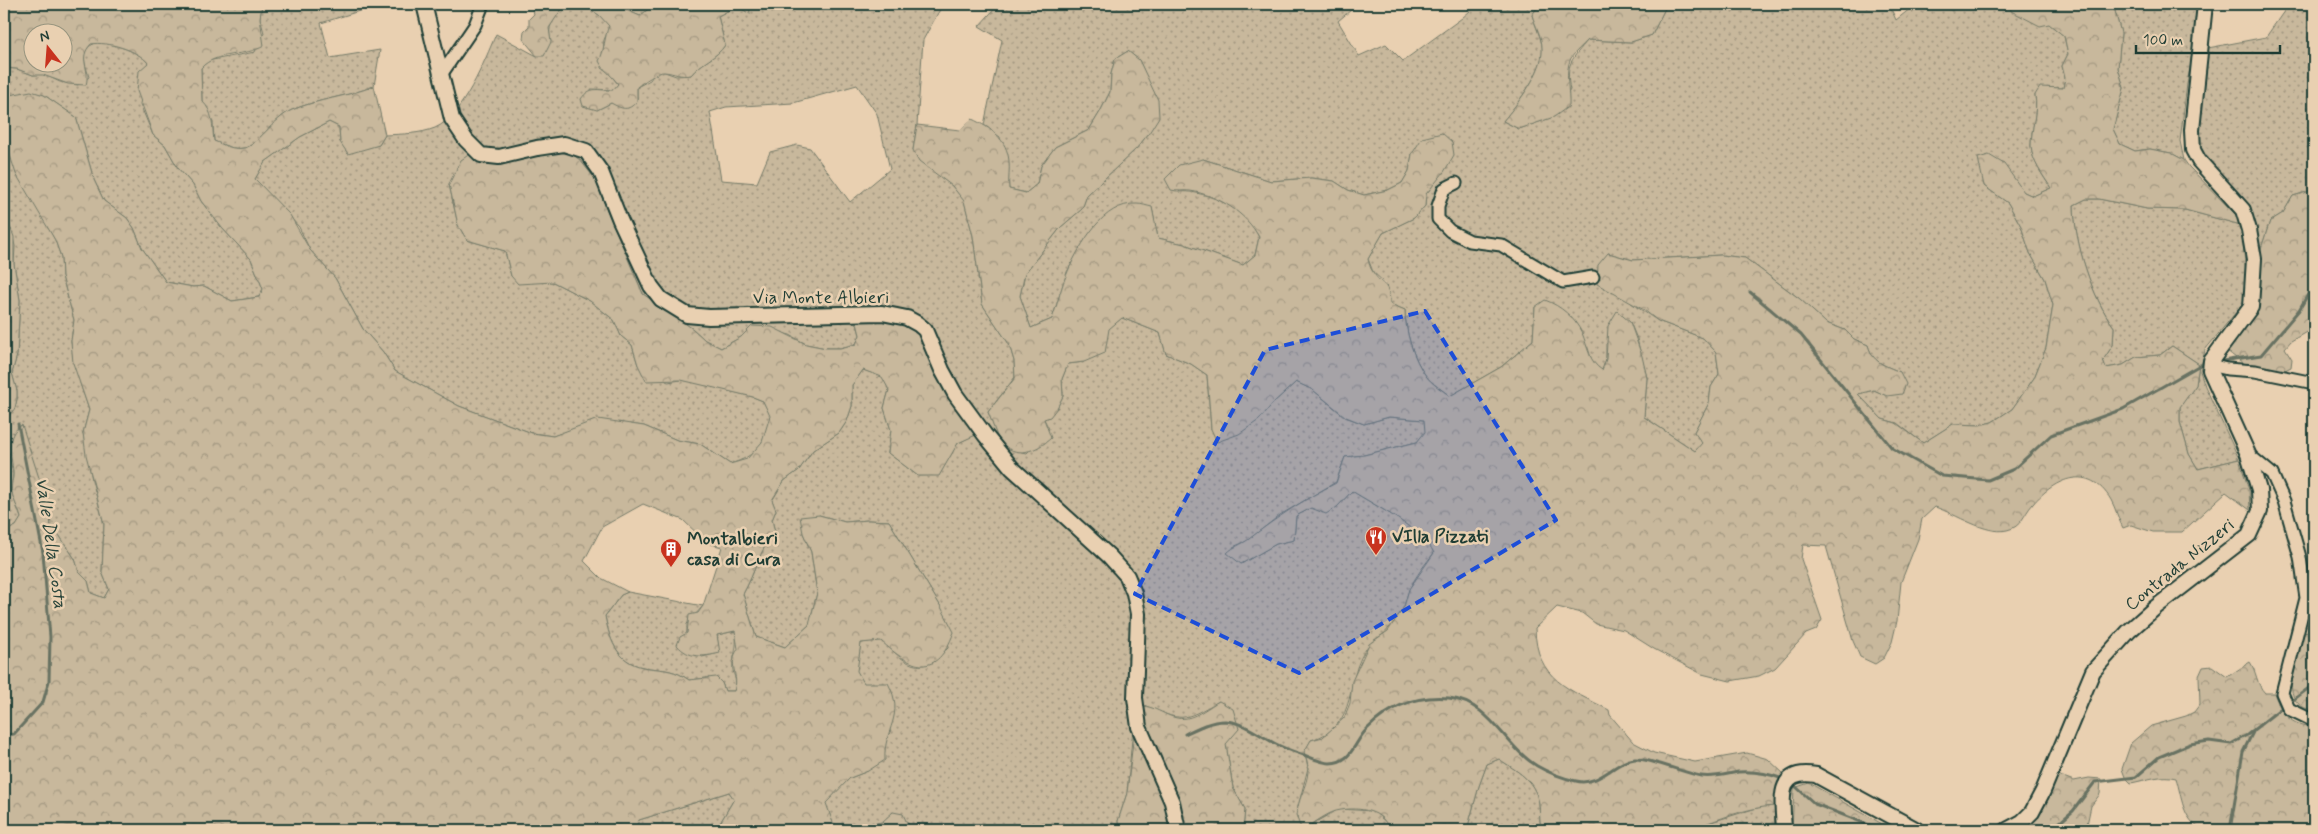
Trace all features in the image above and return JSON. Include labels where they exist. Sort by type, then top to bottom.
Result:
[{"type":"street","name":"Via Monte Albieri","points":[[424,4],[452,119],[466,140],[481,155],[498,158],[537,148],[564,144],[586,152],[601,172],[620,220],[651,286],[669,306],[687,315],[708,317],[882,314],[907,318],[925,330],[942,370],[955,394],[1012,468],[1109,556],[1127,576],[1134,593],[1138,614],[1135,698],[1139,727],[1172,802],[1178,830]]},
{"type":"street","points":[[441,75],[475,25],[483,4]]},
{"type":"street","points":[[2205,4],[2192,130],[2193,150],[2198,161],[2242,210],[2249,230],[2254,259],[2251,307],[2211,363],[2227,369],[2255,371],[2314,384]]},
{"type":"street","points":[[1456,183],[1444,189],[1438,206],[1438,219],[1450,231],[1470,241],[1501,245],[1563,282],[1593,277]]},
{"type":"street","name":"Contrada Nizzeri","points":[[2008,830],[2022,822],[2035,805],[2094,671],[2105,656],[2156,607],[2249,535],[2260,511],[2259,490],[2248,454],[2211,363]]},
{"type":"street","points":[[2248,454],[2272,474],[2284,502],[2300,556],[2306,598],[2282,693],[2289,709],[2314,721]]},
{"type":"street","points":[[1784,830],[1782,792],[1784,785],[1794,776],[1808,774],[1816,775],[1917,830]]},
{"type":"highlighted area","points":[[1425,311],[1556,520],[1299,673],[1135,594],[1265,350]]},
{"type":"green space","points":[[4,4],[262,4],[260,18],[264,46],[248,52],[223,56],[207,63],[201,68],[202,101],[211,115],[214,141],[229,147],[244,148],[254,143],[279,119],[292,110],[374,86],[385,135],[379,145],[348,154],[340,142],[339,127],[329,122],[300,137],[265,162],[255,179],[290,215],[310,250],[335,278],[363,329],[383,352],[395,371],[459,406],[532,433],[553,436],[598,419],[644,426],[677,440],[700,444],[730,464],[747,459],[762,442],[770,416],[763,401],[753,397],[681,380],[646,381],[638,365],[632,345],[621,336],[614,320],[590,301],[553,282],[518,284],[511,276],[505,251],[467,240],[458,225],[449,184],[461,160],[476,150],[490,155],[564,148],[580,160],[596,180],[643,294],[693,329],[705,340],[721,348],[741,337],[752,326],[772,327],[806,344],[826,348],[840,348],[856,344],[860,335],[856,319],[903,320],[917,328],[933,362],[936,377],[978,434],[958,443],[939,476],[918,476],[888,453],[891,430],[884,408],[889,390],[882,377],[863,370],[852,385],[852,406],[847,421],[839,433],[813,450],[799,470],[784,481],[772,500],[776,510],[772,520],[775,532],[765,546],[743,594],[756,637],[785,647],[809,625],[817,593],[811,552],[803,533],[800,517],[819,515],[845,522],[889,521],[954,632],[939,658],[931,663],[922,665],[903,658],[881,641],[861,643],[857,671],[864,683],[888,683],[895,705],[885,749],[885,760],[868,771],[850,778],[826,803],[833,823],[846,830],[716,830],[734,799],[729,792],[639,820],[635,830],[4,830],[4,532],[16,526],[21,518],[12,489],[13,474],[10,446],[13,434],[22,425],[50,512],[51,530],[59,535],[75,559],[79,572],[88,581],[91,593],[104,598],[109,589],[102,572],[104,524],[86,455],[83,433],[89,410],[73,363],[71,341],[74,320],[62,276],[61,257],[55,240],[16,174],[4,137],[4,96],[31,91],[44,95],[76,117],[94,180],[104,201],[127,218],[134,228],[142,248],[166,282],[193,287],[204,286],[232,301],[259,297],[263,289],[251,259],[222,228],[201,201],[193,185],[178,168],[165,145],[153,135],[137,91],[139,71],[148,63],[143,58],[130,50],[113,45],[91,44],[85,54],[86,85],[68,84],[43,75],[33,75],[25,72],[72,72],[72,22],[22,22],[22,71],[4,68]],"holes":[[[643,504],[683,520],[707,543],[722,547],[703,606],[698,613],[689,615],[687,633],[680,637],[677,645],[691,655],[720,653],[717,635],[735,631],[738,649],[733,665],[736,680],[734,691],[725,691],[722,683],[716,677],[689,680],[670,671],[639,666],[623,657],[613,644],[605,616],[621,595],[628,592],[601,578],[584,561],[602,527]]]},
{"type":"green space","points":[[262,4],[372,4],[372,7],[321,23],[330,58],[380,50],[374,86],[292,110],[279,119],[254,143],[244,148],[232,148],[214,141],[213,123],[202,101],[201,68],[207,61],[255,52],[264,33],[260,18]]},
{"type":"green space","points":[[531,4],[570,4],[561,10],[549,28],[551,42],[544,56],[537,56],[523,39],[524,31],[529,26],[529,19],[534,14]]},
{"type":"green space","points":[[570,4],[576,4],[587,8],[597,13],[610,26],[604,40],[602,68],[618,84],[614,90],[591,89],[597,110],[611,103],[637,101],[637,87],[650,80],[654,74],[662,71],[676,76],[691,75],[725,45],[718,16],[737,6],[749,13],[749,4],[943,4],[923,40],[917,125],[913,150],[952,186],[964,200],[973,236],[982,304],[1009,344],[1014,361],[1015,377],[988,412],[1000,440],[1010,448],[1027,453],[1049,429],[1044,419],[1057,408],[1063,396],[1062,379],[1068,364],[1084,362],[1109,328],[1122,318],[1160,333],[1166,354],[1191,364],[1207,375],[1211,429],[1259,420],[1274,402],[1296,382],[1313,390],[1345,417],[1364,424],[1389,417],[1424,420],[1426,432],[1417,442],[1364,455],[1345,457],[1336,482],[1280,515],[1247,541],[1233,547],[1241,564],[1276,544],[1294,540],[1296,516],[1311,508],[1337,507],[1352,491],[1410,527],[1429,544],[1434,553],[1412,584],[1399,615],[1387,631],[1369,645],[1361,658],[1345,712],[1338,724],[1327,733],[1311,740],[1305,752],[1308,768],[1296,815],[1303,829],[1339,809],[1373,811],[1387,823],[1389,830],[1243,830],[1245,809],[1233,788],[1219,701],[1197,713],[1182,717],[1175,717],[1144,705],[1133,728],[1127,793],[1118,821],[1119,830],[910,830],[908,823],[882,822],[846,830],[833,823],[825,803],[850,778],[868,771],[891,731],[856,671],[861,643],[881,640],[899,656],[914,665],[929,663],[948,648],[941,607],[889,521],[845,522],[819,515],[803,533],[811,552],[817,593],[809,625],[785,647],[756,637],[743,594],[765,546],[775,532],[772,520],[776,510],[772,501],[784,481],[799,470],[813,450],[839,433],[847,421],[852,406],[852,385],[863,370],[883,377],[889,390],[884,408],[891,430],[888,453],[918,476],[939,475],[958,443],[977,434],[936,377],[933,362],[856,320],[860,335],[856,344],[840,348],[826,348],[806,344],[790,335],[752,326],[741,337],[721,348],[705,340],[693,329],[643,294],[607,210],[603,196],[454,176],[449,184],[458,225],[467,240],[505,251],[511,276],[553,282],[590,301],[614,320],[621,336],[632,345],[638,365],[668,382],[681,380],[694,382],[753,397],[763,401],[771,416],[766,434],[758,447],[747,457],[730,464],[700,444],[677,440],[644,426],[621,423],[574,429],[553,436],[532,433],[459,406],[395,371],[383,352],[363,329],[335,278],[310,250],[299,227],[255,179],[265,162],[300,137],[329,122],[339,127],[340,142],[365,148],[379,145],[385,135],[417,133],[435,128],[445,122],[464,100],[496,34],[537,56],[551,42],[550,30],[553,20]],"holes":[[[857,85],[877,114],[890,169],[850,202],[810,148],[797,145],[770,152],[757,183],[721,180],[710,112],[726,107],[793,103]]]},
{"type":"green space","points":[[582,4],[623,4],[626,10],[640,16],[652,6],[667,8],[685,4],[749,4],[750,14],[737,6],[718,16],[725,45],[691,75],[658,73],[637,87],[637,101],[631,107],[622,108],[611,103],[597,110],[583,106],[581,99],[592,90],[613,90],[618,84],[599,61],[609,26],[599,15]]},
{"type":"green space","points":[[623,4],[685,4],[667,8],[652,6],[640,16],[626,10]]},
{"type":"green space","points":[[999,4],[1083,4],[1085,7],[1097,4],[1358,4],[1338,21],[1359,56],[1386,44],[1403,61],[1478,4],[1540,4],[1532,15],[1542,45],[1540,64],[1530,85],[1503,121],[1519,129],[1553,117],[1570,90],[1568,74],[1571,62],[1588,40],[1631,42],[1652,35],[1667,4],[1889,4],[1896,20],[1916,4],[1941,4],[1952,11],[1959,4],[2010,4],[2012,11],[2049,24],[2064,36],[2068,54],[2062,66],[2065,78],[2063,88],[2054,88],[2035,95],[2036,108],[2031,139],[2032,152],[2038,168],[2051,188],[2033,196],[2024,192],[1984,186],[2008,203],[2021,226],[2030,253],[2045,279],[2053,305],[2046,348],[2034,378],[2012,409],[1992,422],[1980,425],[1953,424],[1923,443],[1897,423],[1882,419],[1858,394],[1874,390],[1887,396],[1900,372],[1880,363],[1873,356],[1868,345],[1854,339],[1845,330],[1826,323],[1800,299],[1745,258],[1721,255],[1633,260],[1608,253],[1631,303],[1658,321],[1703,338],[1716,352],[1719,374],[1711,387],[1709,403],[1694,432],[1703,443],[1695,451],[1644,417],[1647,378],[1637,339],[1630,322],[1606,344],[1606,359],[1602,371],[1593,365],[1588,348],[1535,307],[1533,340],[1501,367],[1450,396],[1431,382],[1421,369],[1406,326],[1405,310],[1390,304],[1386,284],[1373,272],[1368,259],[1383,233],[1414,218],[1425,206],[1426,194],[1432,187],[1412,154],[1409,171],[1402,183],[1388,190],[1364,195],[1348,190],[1334,181],[1311,178],[1271,181],[1203,159],[1179,192],[1208,196],[1228,205],[1245,217],[1259,237],[1255,255],[1243,265],[1184,244],[1158,238],[1152,208],[1086,238],[1067,272],[1052,319],[1031,328],[1020,296],[1025,273],[1061,227],[1082,209],[1087,195],[1136,149],[1149,133],[1146,76],[1139,60],[1128,51],[1115,59],[1111,74],[1110,92],[1089,130],[1055,147],[1041,166],[1037,184],[1026,193],[1009,189],[1000,137],[984,125],[1002,40],[979,26]]},
{"type":"green space","points":[[1540,4],[1667,4],[1652,35],[1631,42],[1588,40],[1571,58],[1569,63],[1569,106],[1554,117],[1519,129],[1503,121],[1529,86],[1539,67],[1542,57],[1542,44],[1532,15]]},
{"type":"green space","points":[[2010,4],[2113,4],[2121,33],[2118,68],[2124,88],[2113,129],[2120,144],[2135,151],[2150,149],[2171,153],[2184,160],[2239,218],[2241,225],[2185,210],[2147,209],[2099,199],[2086,199],[2074,205],[2077,235],[2086,269],[2098,301],[2114,327],[2113,345],[2103,360],[2106,368],[2123,365],[2136,357],[2160,355],[2172,346],[2199,364],[2196,385],[2180,407],[2180,422],[2189,454],[2198,469],[2239,459],[2249,490],[2250,510],[2226,492],[2182,532],[2153,532],[2131,525],[2123,528],[2111,500],[2102,488],[2093,481],[2082,478],[2072,478],[2051,487],[2033,504],[2016,526],[2007,530],[1990,530],[1935,507],[1922,519],[1918,539],[1901,582],[1897,621],[1892,642],[1884,658],[1875,664],[1860,657],[1853,641],[1826,546],[1803,545],[1801,559],[1822,620],[1816,630],[1806,634],[1775,668],[1759,676],[1730,681],[1702,674],[1654,649],[1624,630],[1596,624],[1582,613],[1557,607],[1535,628],[1541,660],[1557,681],[1568,689],[1609,710],[1610,715],[1633,742],[1654,753],[1695,762],[1747,753],[1768,759],[1784,774],[1779,780],[1775,806],[1757,808],[1731,815],[1705,824],[1702,830],[1542,830],[1539,803],[1533,788],[1519,772],[1499,759],[1487,764],[1467,830],[1389,830],[1382,818],[1376,814],[1370,811],[1355,809],[1331,813],[1303,830],[1297,815],[1308,768],[1304,752],[1311,740],[1323,737],[1344,718],[1350,703],[1352,681],[1369,644],[1388,631],[1404,607],[1409,589],[1434,553],[1429,544],[1409,527],[1352,491],[1337,507],[1326,514],[1311,508],[1296,516],[1294,540],[1276,544],[1241,564],[1227,553],[1291,509],[1336,483],[1345,457],[1364,455],[1417,442],[1425,432],[1424,420],[1389,417],[1364,424],[1346,417],[1313,390],[1296,382],[1274,402],[1259,420],[1239,434],[1217,442],[1211,429],[1207,375],[1191,364],[1166,354],[1160,333],[1122,318],[1109,329],[1105,353],[1084,362],[1068,364],[1062,379],[1063,396],[1050,417],[1044,419],[1051,438],[1039,447],[1026,452],[1019,452],[1006,447],[1000,441],[988,412],[1015,378],[1014,361],[1009,344],[982,304],[973,236],[964,201],[952,186],[919,161],[913,150],[917,125],[960,130],[972,119],[992,130],[1005,146],[1009,161],[1009,189],[1026,193],[1037,184],[1041,166],[1055,147],[1089,130],[1110,92],[1111,74],[1115,59],[1128,51],[1139,60],[1158,100],[1159,117],[1136,149],[1087,195],[1082,209],[1061,227],[1025,273],[1020,296],[1031,328],[1052,319],[1073,261],[1094,227],[1103,217],[1125,205],[1139,204],[1152,207],[1158,238],[1184,244],[1243,265],[1255,255],[1259,237],[1247,220],[1239,213],[1211,196],[1190,191],[1171,190],[1165,179],[1179,165],[1203,159],[1271,181],[1311,178],[1334,181],[1348,190],[1364,195],[1388,190],[1402,183],[1409,171],[1412,154],[1422,138],[1442,133],[1452,142],[1454,155],[1444,172],[1426,194],[1425,206],[1414,218],[1383,233],[1368,259],[1376,277],[1389,292],[1390,304],[1405,310],[1406,326],[1421,369],[1431,382],[1450,396],[1501,367],[1533,340],[1535,307],[1545,300],[1556,305],[1571,317],[1582,333],[1594,363],[1602,370],[1606,359],[1608,326],[1617,311],[1630,322],[1642,356],[1647,378],[1644,417],[1695,451],[1702,443],[1694,432],[1709,403],[1711,387],[1719,374],[1716,352],[1703,338],[1658,321],[1644,310],[1597,284],[1598,265],[1608,253],[1633,260],[1721,255],[1745,258],[1800,299],[1826,323],[1845,330],[1854,339],[1868,345],[1873,356],[1880,363],[1900,372],[1906,384],[1902,394],[1887,396],[1874,390],[1858,394],[1882,419],[1896,423],[1923,443],[1953,424],[1980,425],[1992,422],[2012,409],[2034,378],[2046,348],[2053,305],[2045,279],[2030,253],[2021,226],[2008,203],[1984,186],[1978,158],[1989,155],[2004,164],[2024,192],[2033,196],[2051,188],[2038,168],[2032,152],[2031,139],[2036,108],[2035,95],[2040,87],[2063,88],[2065,78],[2062,66],[2068,54],[2064,36],[2049,24],[2040,26],[2011,11]]},
{"type":"green space","points":[[2113,4],[2202,4],[2194,44],[2208,48],[2266,37],[2289,4],[2314,4],[2314,187],[2307,192],[2293,196],[2283,213],[2270,221],[2258,258],[2254,221],[2249,211],[2200,156],[2194,46],[2180,141],[2184,160],[2171,153],[2150,149],[2135,151],[2120,144],[2113,129],[2124,88],[2118,68],[2121,33]]},
{"type":"green space","points":[[100,42],[119,47],[139,55],[148,63],[140,104],[153,135],[165,145],[178,168],[193,185],[201,201],[222,228],[251,259],[263,289],[259,297],[232,301],[204,286],[193,287],[166,282],[142,248],[134,228],[127,218],[104,201],[94,180],[76,117],[44,95],[31,92],[4,96],[4,68],[17,69],[33,75],[43,74],[60,82],[78,85],[89,77],[84,55],[88,47]]},
{"type":"green space","points":[[4,137],[9,154],[55,240],[61,257],[62,276],[74,320],[71,341],[80,383],[89,410],[83,433],[92,480],[104,524],[102,572],[109,589],[104,598],[91,593],[88,581],[79,572],[75,559],[59,535],[51,530],[50,512],[21,425],[9,455],[13,473],[11,491],[21,518],[16,526],[4,532],[4,422],[15,408],[17,399],[17,391],[12,373],[17,355],[20,300],[14,264],[15,246],[11,229],[4,221]]},
{"type":"green space","points":[[2314,187],[2314,317],[2310,322],[2308,331],[2291,341],[2285,348],[2292,359],[2291,367],[2277,374],[2249,366],[2225,349],[2258,309],[2261,273],[2258,258],[2270,221],[2283,213],[2293,196],[2307,192]]},
{"type":"green space","points":[[2086,199],[2099,199],[2147,209],[2185,210],[2241,225],[2248,291],[2246,300],[2205,350],[2200,371],[2205,386],[2239,459],[2198,469],[2189,454],[2180,422],[2180,406],[2196,385],[2199,364],[2172,346],[2160,355],[2136,357],[2123,365],[2106,368],[2103,360],[2113,345],[2114,327],[2098,301],[2086,269],[2077,236],[2075,220],[2074,205]]},
{"type":"green space","points":[[4,221],[11,229],[14,237],[14,264],[20,300],[17,355],[12,373],[17,391],[17,399],[15,408],[4,421]]},
{"type":"green space","points":[[628,592],[703,606],[687,624],[687,633],[702,657],[719,653],[717,635],[735,631],[736,643],[733,667],[736,683],[734,691],[725,691],[722,683],[707,678],[689,680],[670,671],[639,666],[623,657],[613,644],[605,616],[621,595]]},
{"type":"green space","points":[[2314,630],[2314,710],[2302,706],[2295,699],[2292,690],[2292,678],[2303,632]]},
{"type":"green space","points":[[2250,662],[2262,689],[2265,693],[2274,693],[2280,707],[2288,718],[2299,724],[2314,727],[2314,830],[2203,830],[2196,826],[2187,814],[2176,778],[2159,777],[2131,783],[2125,777],[2122,769],[2131,743],[2151,726],[2186,716],[2194,712],[2200,704],[2199,676],[2203,667],[2212,666],[2227,677]]},
{"type":"green space","points":[[1219,701],[1233,709],[1239,729],[1226,744],[1233,788],[1245,809],[1243,830],[1119,830],[1118,821],[1127,793],[1137,707],[1149,707],[1174,717],[1187,718],[1200,713]]},
{"type":"green space","points":[[1499,759],[1519,772],[1533,788],[1539,803],[1542,830],[1467,830],[1487,764]]},
{"type":"green space","points":[[2055,774],[2074,781],[2089,778],[2101,779],[2100,794],[2091,806],[2086,829],[2021,830]]},
{"type":"green space","points":[[1809,783],[1893,830],[1792,830],[1794,788]]},
{"type":"green space","points":[[729,792],[734,799],[716,830],[635,830],[639,820]]},
{"type":"green space","points":[[1763,806],[1775,806],[1775,830],[1702,830],[1705,824]]},
{"type":"green space","points":[[893,812],[903,814],[910,830],[848,830],[882,822]]},
{"type":"waterway","points":[[2216,362],[2261,355],[2299,310],[2314,284]]},
{"type":"waterway","points":[[1750,292],[1801,335],[1892,448],[1942,476],[1988,480],[2014,469],[2051,435],[2123,409],[2200,365],[2207,364]]},
{"type":"waterway","name":"Valle Della Costa","points":[[4,735],[14,734],[43,702],[49,681],[50,637],[43,553],[18,424]]},
{"type":"waterway","points":[[2293,700],[2314,684]]},
{"type":"waterway","points":[[1185,734],[1215,722],[1232,722],[1290,750],[1330,763],[1343,760],[1348,756],[1367,729],[1394,709],[1426,698],[1449,698],[1463,701],[1476,708],[1526,758],[1537,766],[1556,775],[1576,781],[1592,780],[1620,764],[1635,759],[1649,761],[1701,776],[1750,772],[1767,774],[1783,779]]},
{"type":"waterway","points":[[2051,830],[2073,811],[2095,782],[2136,777],[2159,757],[2190,744],[2209,741],[2231,744],[2247,735],[2280,709]]},
{"type":"waterway","points":[[2230,830],[2243,752],[2253,732]]},
{"type":"waterway","points":[[1795,786],[1815,804],[1882,830]]},
{"type":"place","name":"VIlla Pizzati","points":[[1376,556]]},
{"type":"place","name":"Montalbieri casa di Cura","points":[[671,568]]}]
